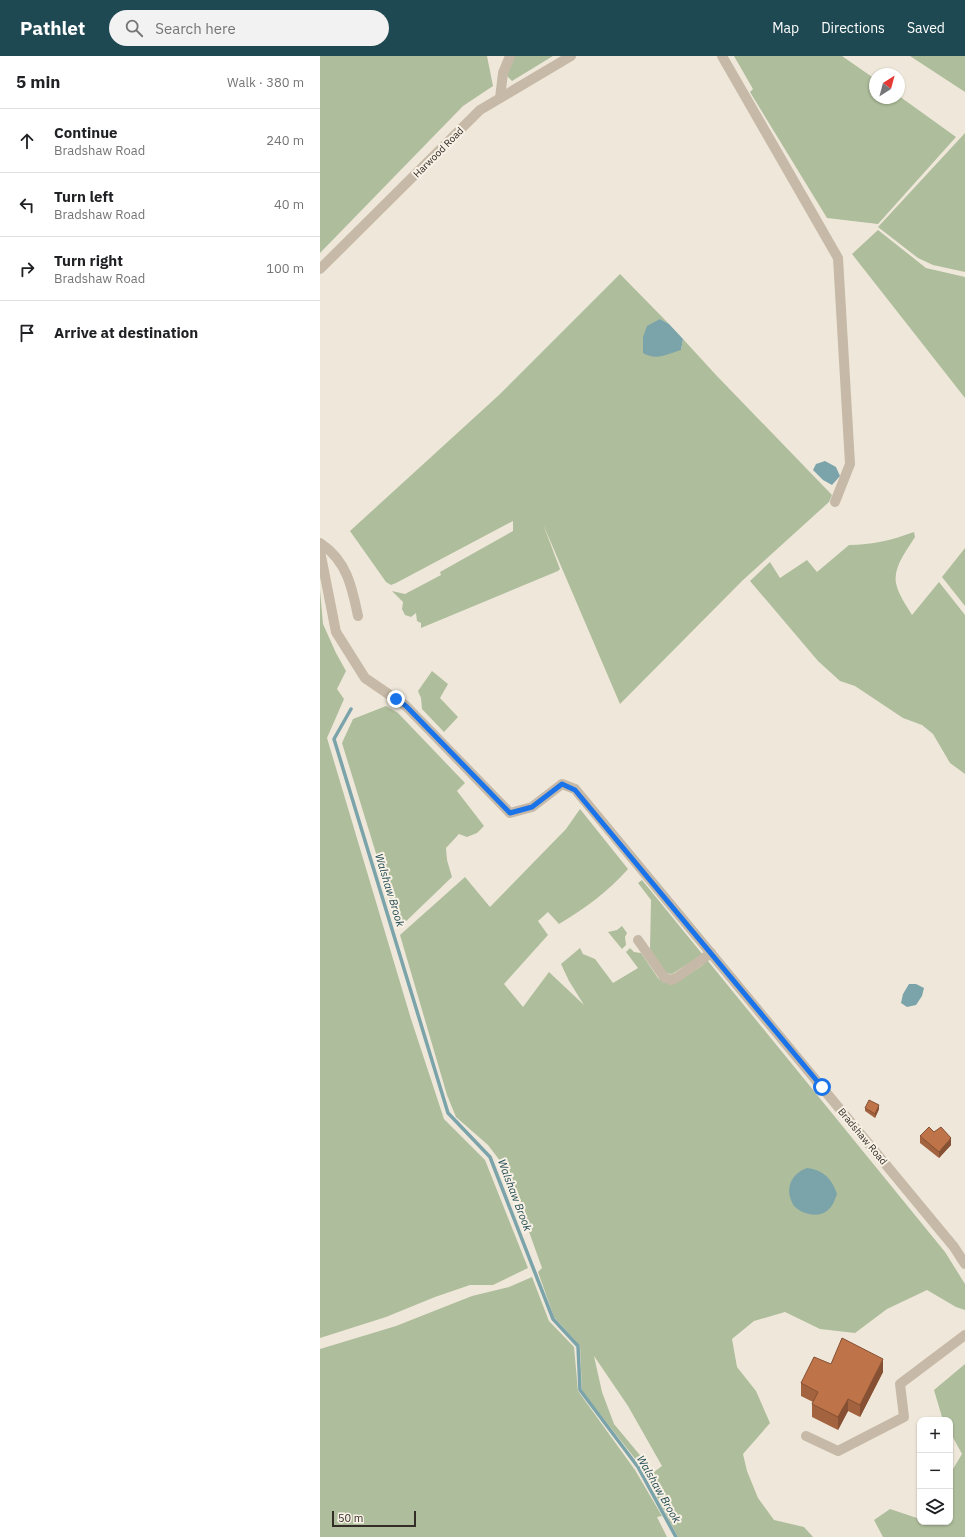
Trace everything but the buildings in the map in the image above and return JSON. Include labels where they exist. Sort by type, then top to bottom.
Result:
[{"type":"street","points":[[500,98],[503,73],[510,56]]},
{"type":"street","name":"Harwood Road","points":[[320,269],[480,110],[571,56]]},
{"type":"street","points":[[722,56],[838,258],[850,464],[835,502]]},
{"type":"street","points":[[320,543],[330,549],[347,573],[358,616]]},
{"type":"street","name":"Bradshaw Road","points":[[320,551],[336,632],[365,678],[406,706],[510,813],[532,807],[562,784],[575,790],[954,1246],[965,1264]]},
{"type":"street","points":[[638,940],[664,977],[671,980],[711,953]]},
{"type":"street","points":[[806,1436],[838,1451],[904,1417],[900,1384],[965,1335]]},
{"type":"green space","points":[[320,56],[487,56],[493,86],[463,106],[320,253]]},
{"type":"green space","points":[[513,56],[553,56],[512,81],[507,76]]},
{"type":"green space","points":[[734,56],[842,56],[869,75],[869,104],[905,104],[905,100],[956,137],[878,224],[827,218],[750,92],[753,89]]},
{"type":"green space","points":[[910,56],[965,56],[965,92]]},
{"type":"green space","points":[[965,133],[965,272],[933,265],[918,258],[878,227]]},
{"type":"green space","points":[[878,230],[926,268],[965,277],[965,398],[852,254]]},
{"type":"green space","points":[[620,274],[669,324],[660,319],[681,350],[683,339],[832,495],[829,502],[743,580],[620,704],[543,524],[560,569],[558,571],[421,628],[421,623],[417,621],[416,613],[411,617],[405,615],[402,609],[403,602],[392,591],[405,594],[441,575],[440,572],[513,531],[513,521],[391,585],[386,582],[350,531],[499,395]]},
{"type":"green space","points":[[914,532],[915,537],[901,559],[897,571],[896,583],[902,599],[912,615],[939,582],[965,615],[965,774],[950,763],[933,734],[922,725],[903,718],[855,686],[840,681],[818,661],[750,581],[770,562],[780,578],[807,560],[817,572],[849,545],[882,542]]},
{"type":"green space","points":[[965,548],[965,606],[942,577]]},
{"type":"green space","points":[[320,590],[323,624],[346,671],[337,689],[344,699],[327,738],[411,1019],[444,1119],[485,1160],[528,1268],[493,1285],[470,1285],[435,1297],[386,1317],[320,1338]]},
{"type":"green space","points":[[432,671],[448,684],[440,698],[458,717],[444,732],[422,709],[421,698],[418,691]]},
{"type":"green space","points":[[386,706],[398,713],[465,783],[457,791],[484,826],[477,833],[467,837],[459,834],[446,848],[447,860],[452,877],[399,928],[342,743],[353,719]]},
{"type":"green space","points":[[580,809],[628,869],[596,899],[559,924],[548,912],[538,921],[548,935],[504,984],[523,1007],[549,972],[584,1005],[569,981],[561,964],[580,948],[583,954],[595,959],[613,983],[638,968],[626,952],[630,948],[634,952],[641,953],[658,978],[663,982],[674,984],[703,965],[697,958],[672,974],[666,973],[650,949],[651,900],[638,883],[642,880],[945,1252],[965,1284],[965,1310],[956,1307],[927,1290],[887,1309],[855,1333],[820,1329],[785,1312],[754,1321],[732,1339],[737,1367],[756,1391],[770,1423],[743,1454],[747,1471],[758,1498],[774,1520],[804,1527],[813,1537],[678,1537],[640,1465],[582,1391],[580,1346],[554,1317],[538,1272],[542,1268],[507,1170],[488,1145],[456,1117],[447,1095],[400,935],[465,877],[490,907],[566,829]],"holes":[[[594,1356],[628,1406],[662,1466],[654,1472],[614,1424],[602,1392]]]},
{"type":"green space","points":[[622,926],[627,933],[625,937],[626,945],[622,949],[608,932],[617,930]]},
{"type":"green space","points":[[532,1277],[549,1321],[574,1347],[578,1391],[635,1470],[662,1516],[657,1517],[667,1537],[320,1537],[320,1349],[396,1326],[472,1296],[509,1287]]},
{"type":"green space","points":[[965,1364],[965,1537],[883,1537],[874,1520],[890,1509],[917,1518],[917,1525],[953,1525],[953,1469],[962,1454],[953,1438],[953,1417],[942,1417],[934,1390]]},
{"type":"water","points":[[660,319],[669,324],[683,339],[681,350],[657,357],[643,353],[643,337],[647,326]]},
{"type":"water","points":[[825,461],[836,467],[840,476],[832,485],[823,480],[813,470],[816,464]]},
{"type":"water","points":[[909,984],[916,984],[924,988],[922,996],[916,1005],[907,1007],[901,1003],[903,994]]},
{"type":"water","points":[[807,1168],[823,1173],[833,1184],[837,1194],[830,1208],[824,1213],[815,1215],[806,1213],[797,1209],[792,1203],[789,1192],[792,1179],[802,1170]]},
{"type":"waterway","name":"Walshaw Brook","points":[[351,709],[334,739],[448,1113],[490,1157],[553,1319],[578,1346],[580,1390],[638,1467],[676,1537]]},
{"type":"route","points":[[396,699],[406,706],[510,813],[532,807],[562,784],[575,790],[822,1087]]}]
